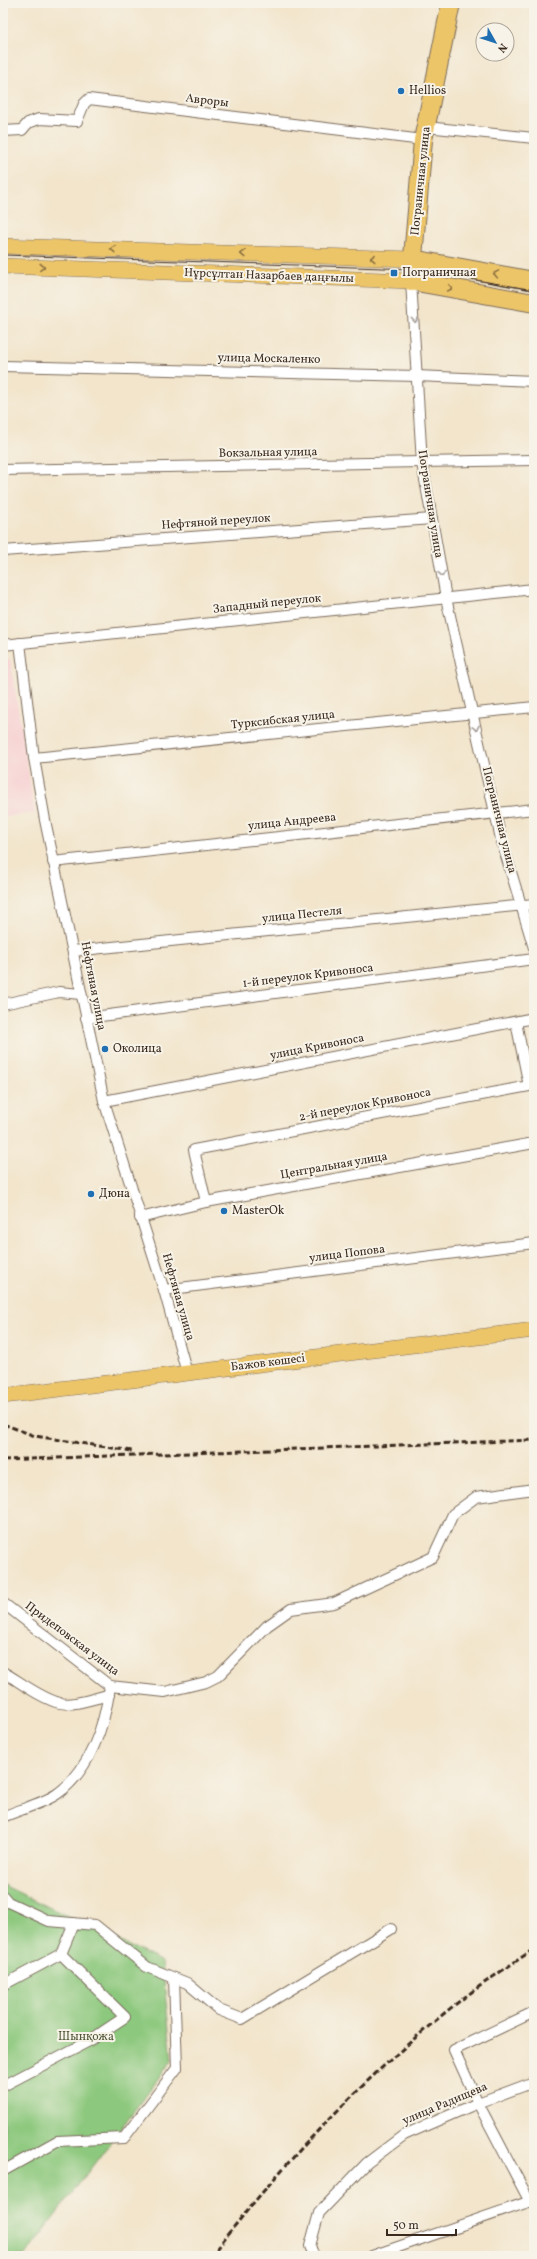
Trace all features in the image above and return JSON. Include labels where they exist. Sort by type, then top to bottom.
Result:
[{"type":"highway","name":"Пограничная улица","points":[[411,281],[425,133],[451,3]]},
{"type":"highway","name":"Нұрсұлтан Назарбаев даңғылы","points":[[412,259],[534,281]]},
{"type":"highway","name":"Нұрсұлтан Назарбаев даңғылы","points":[[411,281],[534,303]]},
{"type":"main road","name":"Нұрсұлтан Назарбаев даңғылы","points":[[3,246],[412,259]]},
{"type":"main road","name":"Нұрсұлтан Назарбаев даңғылы","points":[[3,266],[411,281]]},
{"type":"main road","name":"Бажов көшесі","points":[[3,1396],[534,1330]]},
{"type":"street","name":"Авроры","points":[[3,131],[22,130],[28,123],[39,119],[77,121],[81,115],[84,104],[89,99],[425,133],[534,138]]},
{"type":"street","name":"Пограничная улица","points":[[411,281],[422,463],[446,598],[501,839],[534,948]]},
{"type":"street","name":"улица Москаленко","points":[[3,366],[534,380]]},
{"type":"street","name":"Вокзальная улица","points":[[3,470],[534,460]]},
{"type":"street","name":"Нефтяной переулок","points":[[3,551],[432,519]]},
{"type":"street","name":"Западный переулок","points":[[3,645],[534,589]]},
{"type":"street","name":"Нефтяная улица","points":[[20,643],[34,758],[53,862],[104,1101],[164,1290],[187,1373]]},
{"type":"street","name":"Турксибская улица","points":[[34,758],[534,707]]},
{"type":"street","name":"улица Андреева","points":[[53,862],[534,809]]},
{"type":"street","name":"улица Пестеля","points":[[73,951],[534,904]]},
{"type":"street","name":"1-й переулок Кривоноса","points":[[86,1018],[534,958]]},
{"type":"street","points":[[3,1004],[59,992],[81,994]]},
{"type":"street","name":"улица Кривоноса","points":[[104,1101],[534,1018]]},
{"type":"street","name":"2-й переулок Кривоноса","points":[[206,1202],[194,1150],[529,1086],[516,1022]]},
{"type":"street","name":"Центральная улица","points":[[140,1218],[206,1202],[534,1143]]},
{"type":"street","name":"улица Попова","points":[[164,1290],[534,1243]]},
{"type":"street","name":"Придеповская улица","points":[[3,1603],[109,1691],[164,1692],[206,1682],[218,1676],[267,1626],[291,1609],[334,1603],[433,1557],[453,1514],[476,1497],[534,1489]]},
{"type":"street","points":[[3,1672],[49,1699],[60,1703],[72,1703],[109,1691]]},
{"type":"street","points":[[3,1817],[56,1794],[75,1777],[99,1737],[109,1691]]},
{"type":"street","points":[[3,1896],[8,1902],[49,1921],[95,1925],[147,1967],[187,1983],[219,2010],[242,2018],[391,1930]]},
{"type":"street","points":[[3,1985],[61,1954],[74,1923]]},
{"type":"street","points":[[3,2086],[89,2041],[125,2017],[61,1954]]},
{"type":"street","points":[[3,2171],[57,2141],[124,2138],[177,2068],[174,1978]]},
{"type":"street","points":[[372,2256],[532,2201],[478,2103],[454,2050],[534,2012]]},
{"type":"street","name":"улица Радищева","points":[[314,2256],[310,2246],[319,2213],[367,2163],[404,2135],[478,2103],[534,2082]]},
{"type":"shaded area","points":[[3,659],[10,659],[35,813],[3,817]]},
{"type":"green space","name":"Шынқожа","points":[[3,1885],[162,1962],[172,2060],[25,2256],[3,2256]]},
{"type":"tram line","points":[[3,255],[412,269],[534,290]]},
{"type":"railway","points":[[3,1424],[35,1436],[132,1451]]},
{"type":"railway","points":[[3,1460],[534,1440]]},
{"type":"railway","points":[[211,2256],[289,2162],[373,2076],[403,2048],[458,2002],[534,1949]]},
{"type":"place","name":"Hellios","points":[[401,91]]},
{"type":"place","name":"Пограничная","points":[[394,273]]},
{"type":"place","name":"Околица","points":[[105,1049]]},
{"type":"place","name":"Дюна","points":[[91,1194]]},
{"type":"place","name":"MasterOk","points":[[224,1211]]}]
